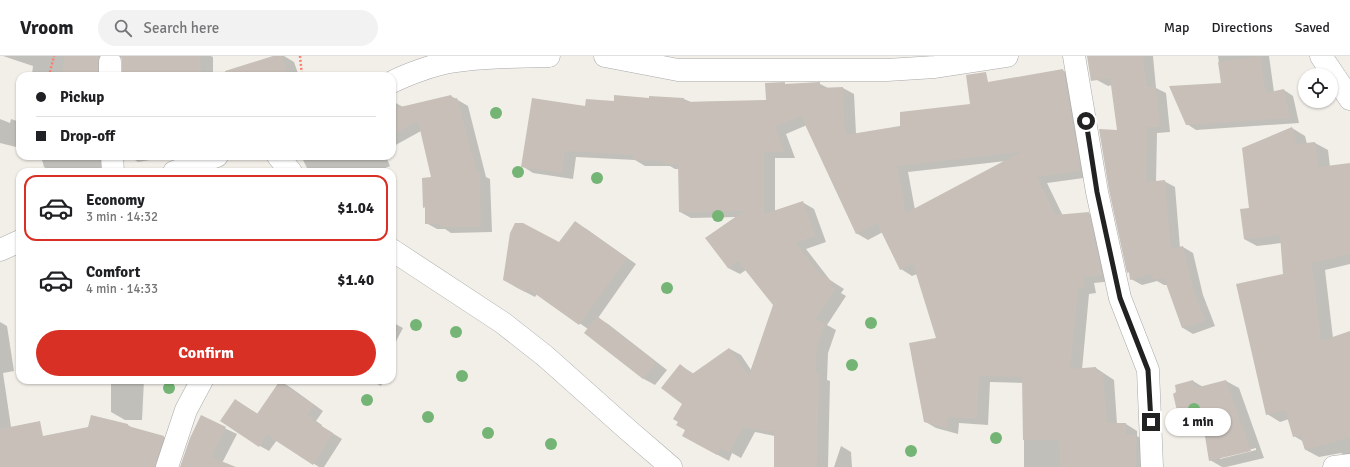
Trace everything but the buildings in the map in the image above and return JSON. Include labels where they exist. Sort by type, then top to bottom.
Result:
[{"type":"street","points":[[396,80],[449,59],[549,56]]},
{"type":"street","points":[[605,56],[678,70],[887,70],[935,67],[1005,56]]},
{"type":"street","points":[[1074,56],[1097,192],[1120,298],[1148,370],[1152,467]]},
{"type":"street","points":[[1321,56],[1350,99]]},
{"type":"street","points":[[184,168],[203,160]]},
{"type":"street","points":[[281,160],[288,168]]},
{"type":"street","points":[[0,250],[16,243]]},
{"type":"street","points":[[396,253],[504,323],[545,356],[672,467]]},
{"type":"street","points":[[167,467],[186,410],[200,384]]},
{"type":"street","points":[[1334,467],[1350,465]]},
{"type":"path","points":[[50,72],[54,56]]},
{"type":"path","points":[[300,56],[302,72]]},
{"type":"route","points":[[1086,121],[1097,192],[1120,298],[1148,370],[1151,422]]}]
